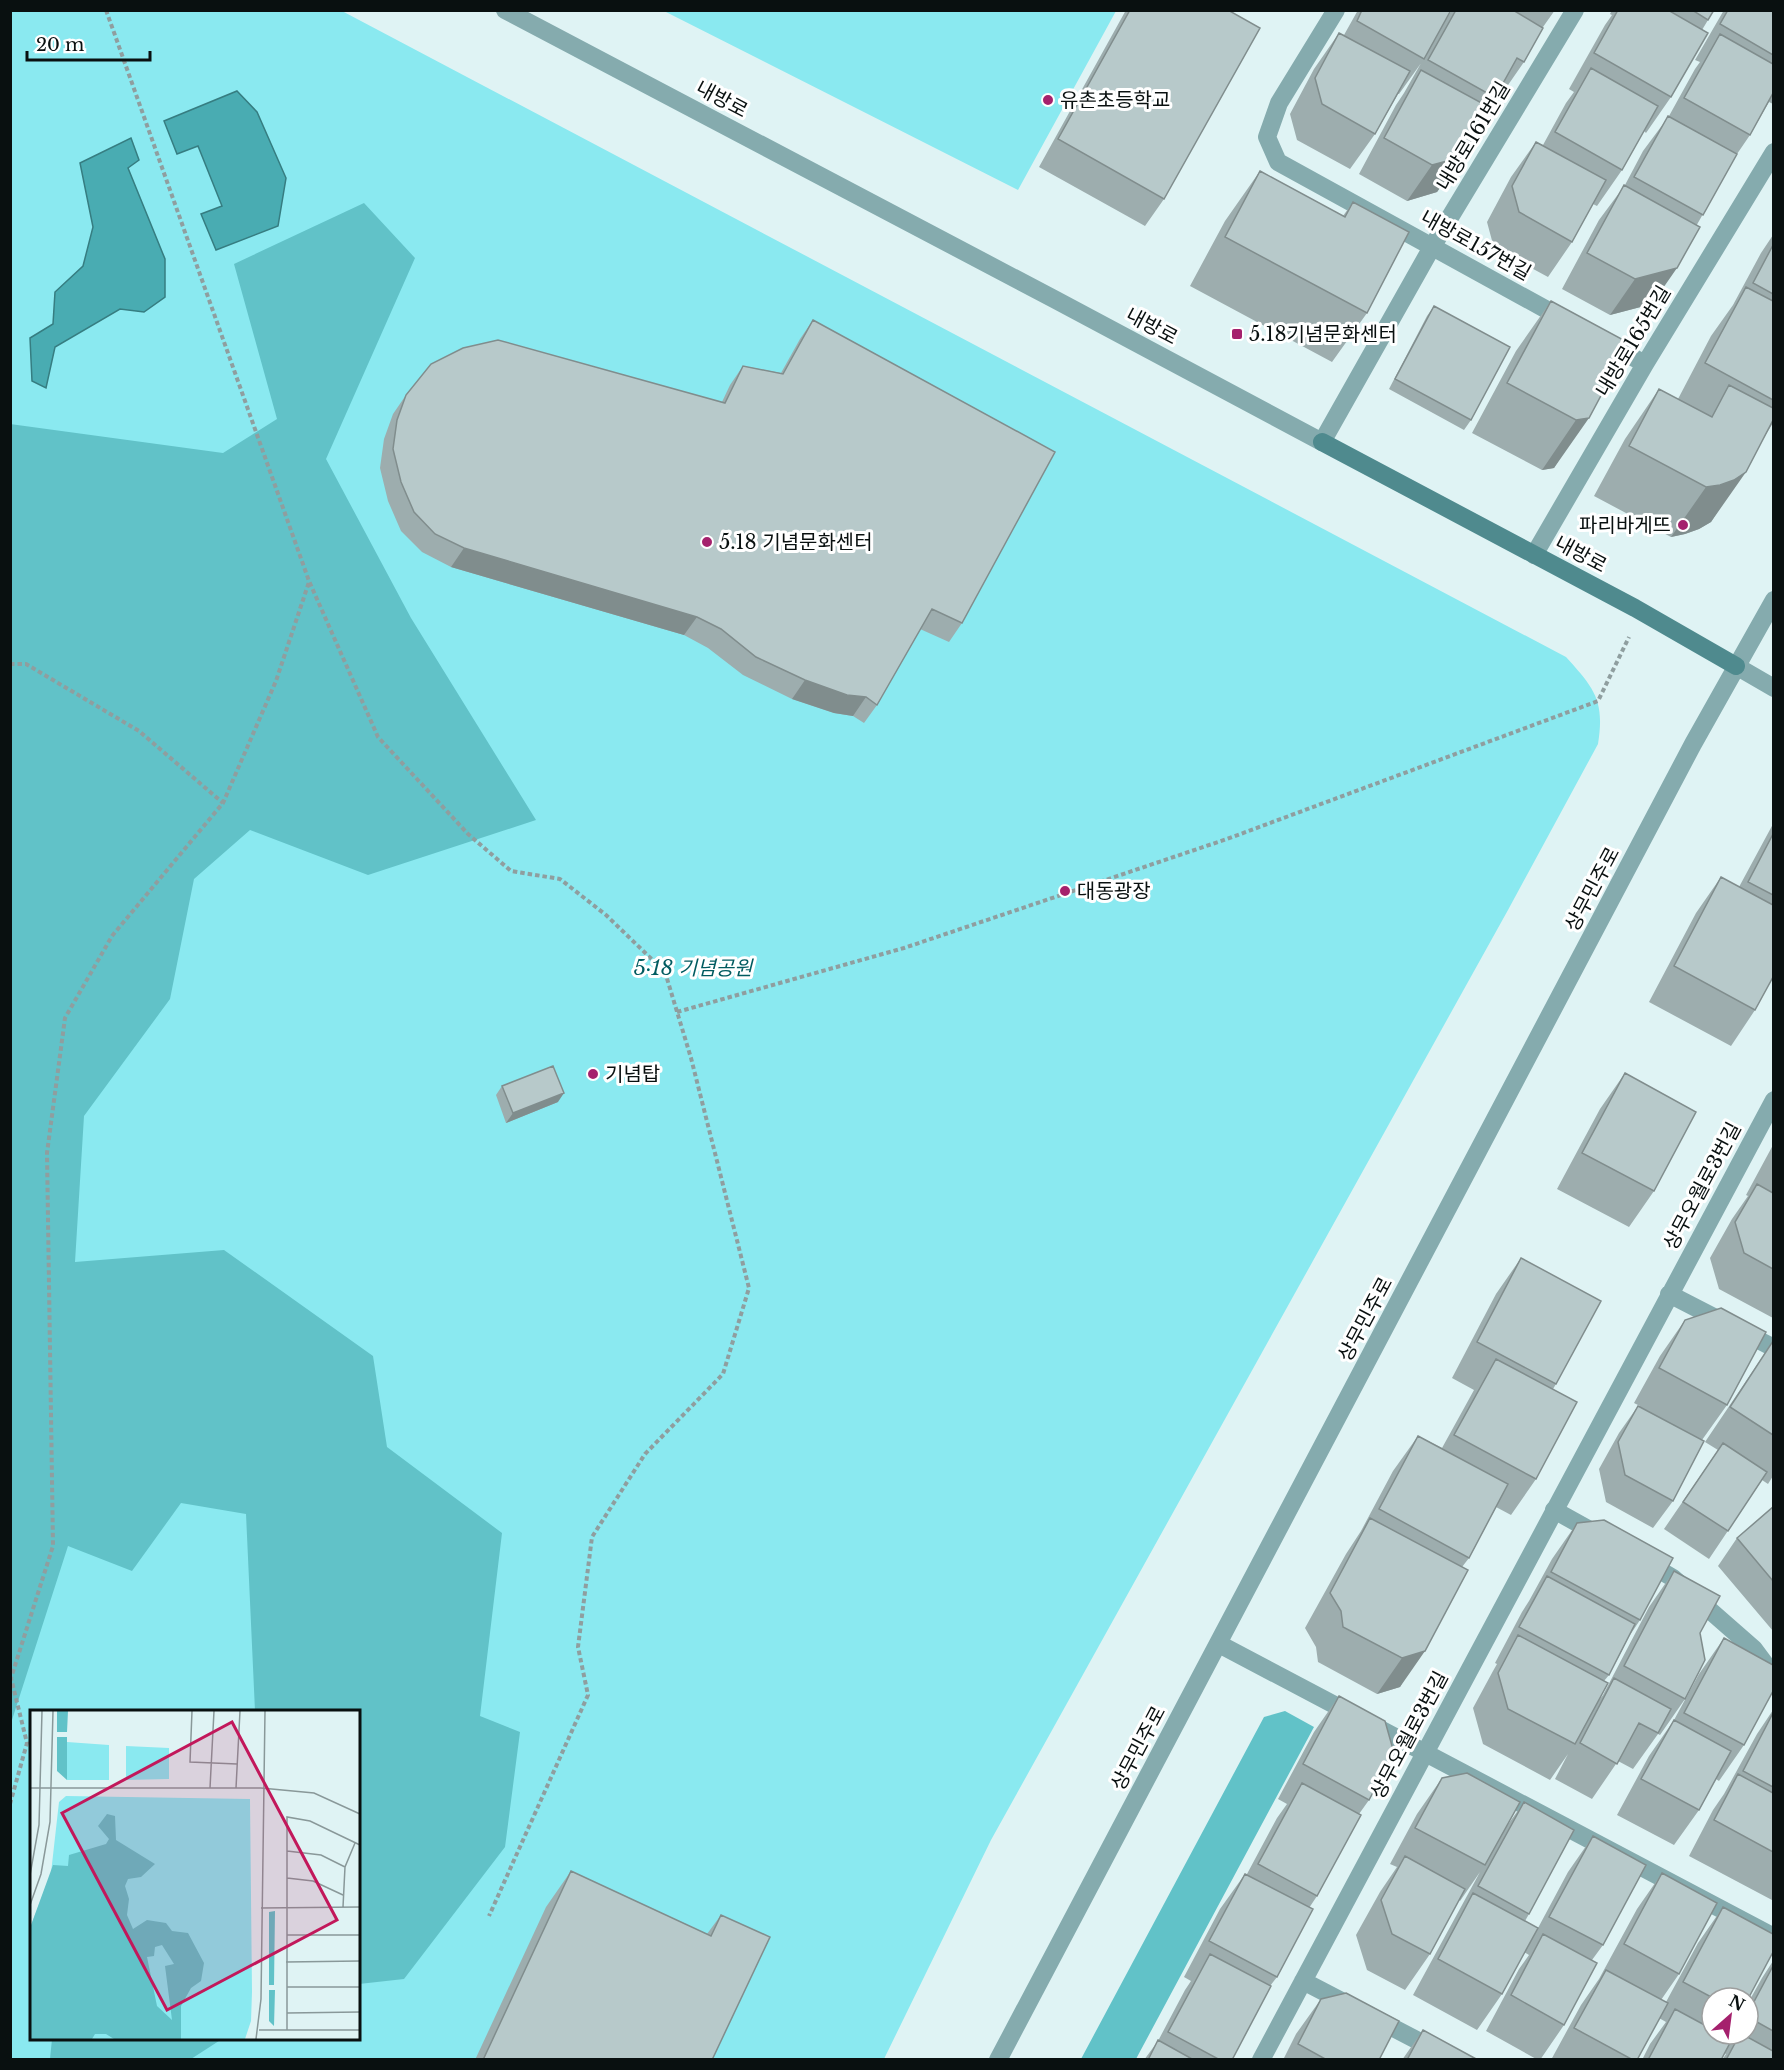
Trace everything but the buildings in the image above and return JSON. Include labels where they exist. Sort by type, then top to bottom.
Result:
[{"type":"main road","name":"내방로","points":[[1322,442],[1641,612],[1736,666]]},
{"type":"street","name":"내방로","points":[[505,10],[1322,442]]},
{"type":"street","name":"내방로157번길","points":[[1336,10],[1279,103],[1267,137],[1278,162],[1645,364]]},
{"type":"street","name":"내방로161번길","points":[[1322,442],[1432,247],[1575,10]]},
{"type":"street","name":"내방로165번길","points":[[1534,555],[1645,364],[1773,152]]},
{"type":"street","name":"상무민주로","points":[[998,2060],[1773,600]]},
{"type":"street","name":"내방로","points":[[1736,666],[1773,688]]},
{"type":"street","name":"상무오월로3번길","points":[[1261,2060],[1773,1100]]},
{"type":"street","points":[[1669,1294],[1773,1348]]},
{"type":"street","points":[[1554,1510],[1614,1544]]},
{"type":"street","points":[[1634,1555],[1674,1578],[1754,1650],[1773,1676]]},
{"type":"street","points":[[1219,1644],[1773,1937]]},
{"type":"street","points":[[1303,1981],[1455,2060]]},
{"type":"path","points":[[106,10],[309,581],[378,737],[468,834],[511,871],[560,879],[606,915],[665,972],[749,1288],[723,1374],[645,1454],[592,1537],[578,1647],[588,1695],[489,1916]]},
{"type":"path","points":[[10,1804],[27,1743],[11,1678],[53,1546],[47,1153],[65,1018],[112,936],[224,803],[276,681],[309,581]]},
{"type":"path","points":[[677,1012],[904,948],[1227,839],[1598,701],[1641,612]]},
{"type":"path","points":[[10,664],[26,664],[139,731],[224,803]]},
{"type":"green space","points":[[1116,10],[1018,190],[664,11]]},
{"type":"green space","name":"5·18 기념공원","points":[[11,11],[342,11],[1566,657],[1584,677],[1595,696],[1600,716],[1598,744],[991,1840],[884,2059],[11,2060]]},
{"type":"shaded area","points":[[237,91],[257,112],[286,178],[278,226],[216,250],[201,214],[222,206],[198,146],[177,154],[164,121]]},
{"type":"shaded area","points":[[131,138],[139,160],[128,168],[165,259],[165,297],[144,312],[120,309],[55,347],[46,388],[32,381],[30,338],[53,324],[55,292],[83,266],[93,227],[80,163]]},
{"type":"shaded area","points":[[364,203],[415,258],[326,459],[411,618],[536,820],[368,875],[250,830],[194,879],[170,999],[84,1116],[75,1262],[224,1250],[373,1356],[387,1447],[502,1533],[480,1716],[520,1732],[505,1847],[404,1979],[360,1984],[360,1710],[255,1710],[246,1514],[181,1503],[132,1571],[68,1546],[11,1723],[10,424],[223,453],[277,419],[234,264]]},
{"type":"shaded area","points":[[1285,1711],[1314,1727],[1136,2059],[1081,2059],[1264,1717]]},
{"type":"shaded area","points":[[52,2040],[220,2040],[191,2059],[50,2059]]},
{"type":"place","name":"유촌초등학교","points":[[1048,100]]},
{"type":"place","name":"5.18기념문화센터","points":[[1237,334]]},
{"type":"place","name":"파리바게뜨","points":[[1683,525]]},
{"type":"place","name":"5.18 기념문화센터","points":[[707,542]]},
{"type":"place","name":"대동광장","points":[[1065,891]]},
{"type":"place","name":"기념탑","points":[[593,1074]]}]
